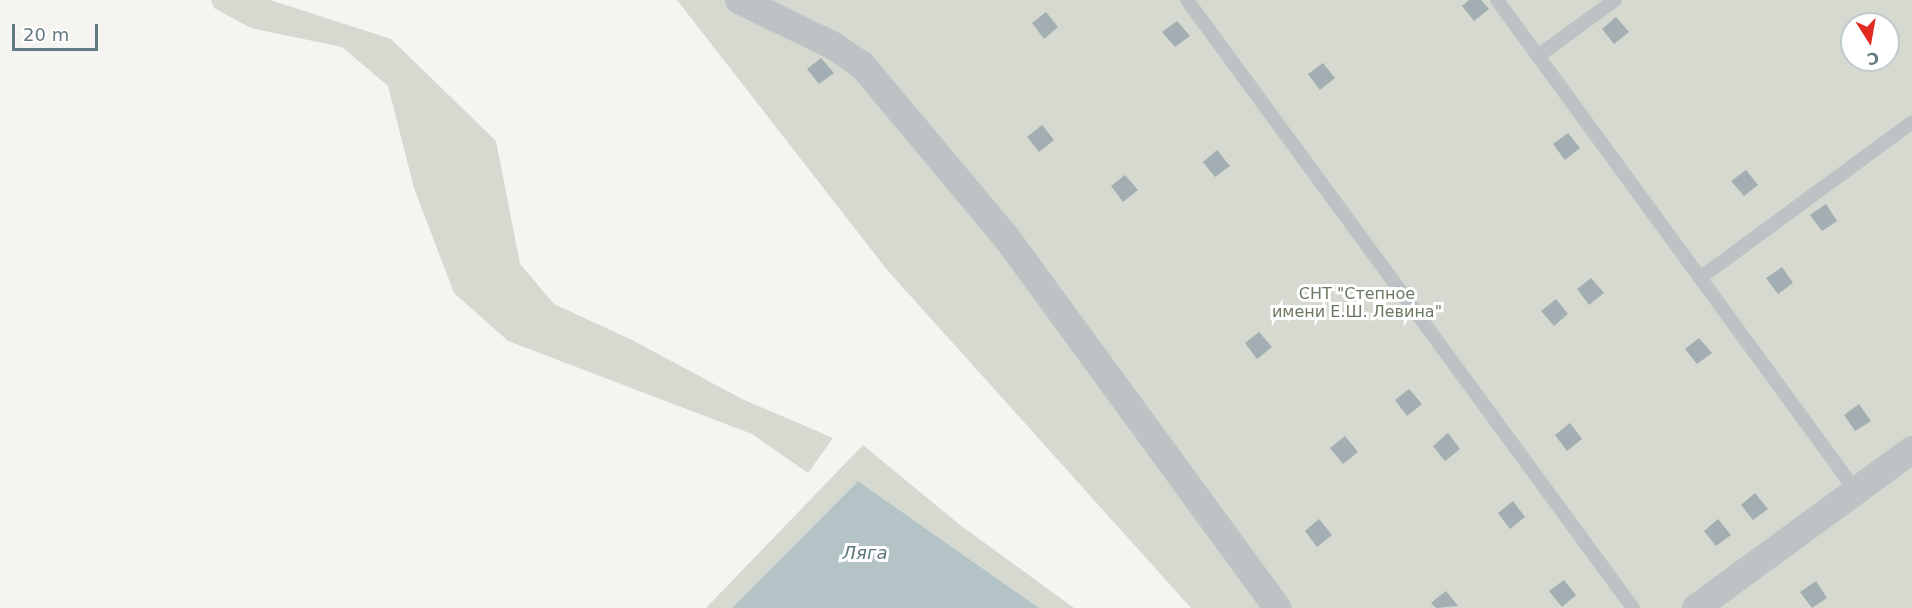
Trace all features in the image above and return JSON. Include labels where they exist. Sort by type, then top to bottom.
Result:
[{"type":"street","points":[[739,0],[832,45],[862,65],[1006,237],[1278,608]]},
{"type":"street","points":[[1695,608],[1912,450]]},
{"type":"lane","points":[[1187,0],[1633,608]]},
{"type":"lane","points":[[1497,0],[1856,491]]},
{"type":"lane","points":[[1538,56],[1616,0]]},
{"type":"lane","points":[[1700,278],[1912,122]]},
{"type":"green space","points":[[211,0],[270,0],[391,39],[496,141],[520,264],[554,304],[632,340],[742,399],[833,438],[808,473],[752,434],[508,341],[454,293],[414,188],[388,86],[342,47],[251,28],[214,8]]},
{"type":"green space","name":"СНТ \"Степное имени Е.Ш. Левина\"","points":[[677,0],[1912,0],[1912,608],[1191,608],[888,271]]},
{"type":"green space","points":[[863,445],[960,525],[1074,608],[1039,608],[858,481],[732,608],[706,608]]},
{"type":"water","name":"Ляга","points":[[858,481],[1039,608],[732,608]]},
{"type":"building","points":[[1469,0],[1481,0],[1489,9],[1474,21],[1462,6]]},
{"type":"building","points":[[1046,12],[1058,27],[1044,39],[1032,23]]},
{"type":"building","points":[[1616,17],[1629,32],[1614,44],[1602,29]]},
{"type":"building","points":[[1177,21],[1190,36],[1175,47],[1162,32]]},
{"type":"building","points":[[821,58],[834,73],[819,84],[807,69]]},
{"type":"building","points":[[1323,63],[1335,78],[1320,90],[1308,74]]},
{"type":"building","points":[[1042,125],[1054,140],[1039,152],[1027,137]]},
{"type":"building","points":[[1568,133],[1580,148],[1565,160],[1553,144]]},
{"type":"building","points":[[1217,150],[1230,166],[1215,177],[1203,162]]},
{"type":"building","points":[[1746,170],[1758,185],[1744,196],[1731,181]]},
{"type":"building","points":[[1125,175],[1138,190],[1123,202],[1111,186]]},
{"type":"building","points":[[1826,204],[1837,221],[1822,231],[1810,215]]},
{"type":"building","points":[[1782,267],[1793,283],[1778,294],[1766,278]]},
{"type":"building","points":[[1591,278],[1604,293],[1589,305],[1577,289]]},
{"type":"building","points":[[1556,299],[1568,314],[1554,326],[1541,311]]},
{"type":"building","points":[[1259,332],[1272,347],[1257,359],[1245,343]]},
{"type":"building","points":[[1699,338],[1712,353],[1697,364],[1685,349]]},
{"type":"building","points":[[1409,389],[1422,404],[1407,416],[1395,400]]},
{"type":"building","points":[[1859,404],[1871,421],[1855,431],[1844,415]]},
{"type":"building","points":[[1570,423],[1582,439],[1567,451],[1555,435]]},
{"type":"building","points":[[1448,433],[1460,449],[1445,461],[1433,446]]},
{"type":"building","points":[[1345,436],[1358,452],[1343,464],[1330,448]]},
{"type":"building","points":[[1755,493],[1768,509],[1753,520],[1741,505]]},
{"type":"building","points":[[1513,501],[1525,517],[1510,529],[1498,513]]},
{"type":"building","points":[[1319,519],[1332,535],[1317,547],[1305,531]]},
{"type":"building","points":[[1718,519],[1731,535],[1716,546],[1704,531]]},
{"type":"building","points":[[1564,580],[1576,595],[1562,607],[1549,591]]},
{"type":"building","points":[[1816,581],[1827,598],[1812,608],[1800,592]]},
{"type":"building","points":[[1446,591],[1458,606],[1436,608],[1431,603]]}]
